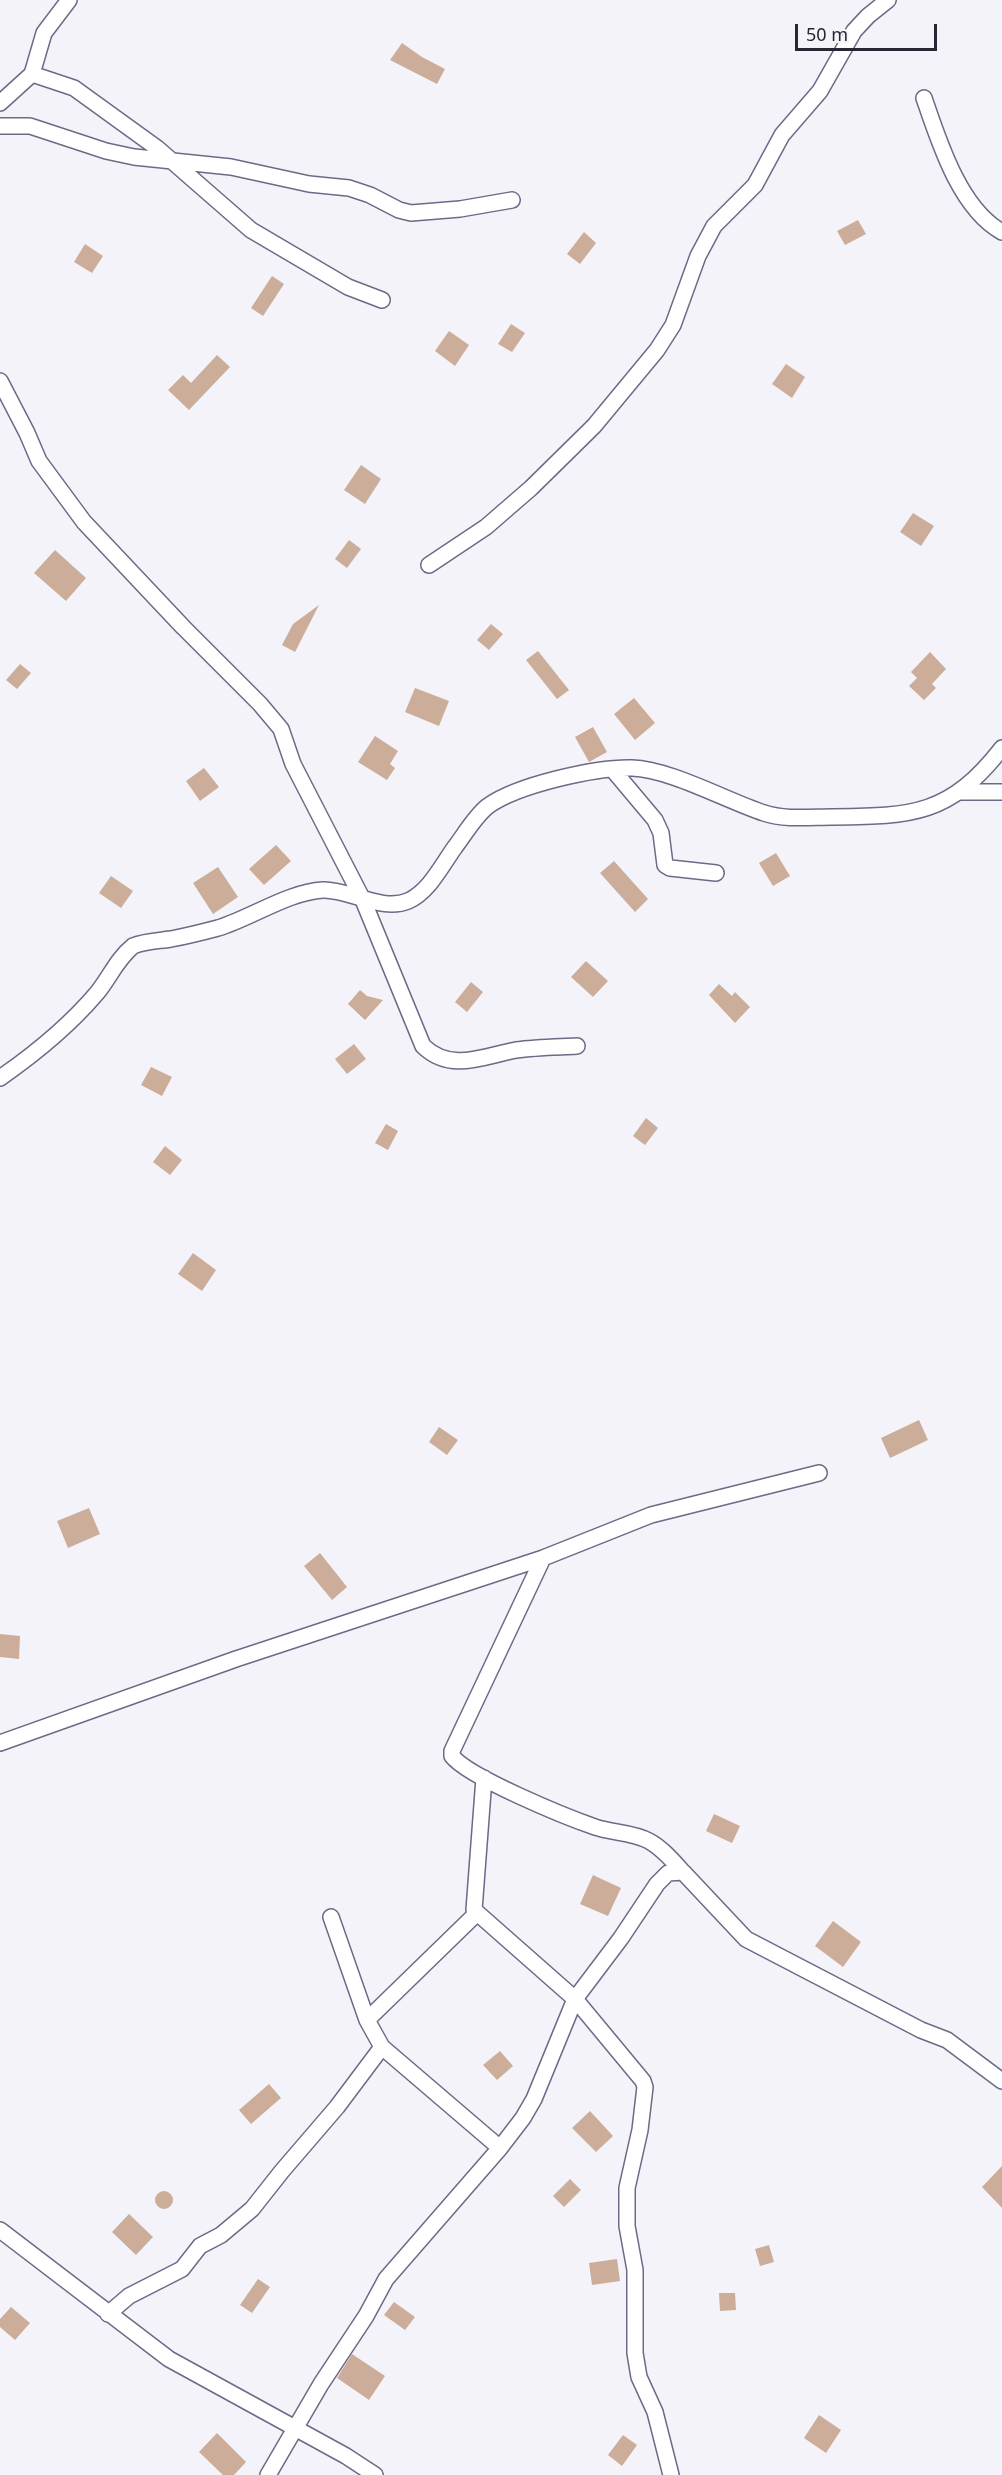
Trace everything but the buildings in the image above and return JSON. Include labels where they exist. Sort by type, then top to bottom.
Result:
[{"type":"street","points":[[0,103],[32,74],[44,33],[69,0]]},
{"type":"street","points":[[429,565],[486,527],[531,488],[594,426],[657,350],[673,325],[698,256],[710,233],[755,185],[782,135],[819,91],[854,31],[867,16],[888,0]]},
{"type":"street","points":[[32,74],[74,88],[172,160],[251,230],[348,286],[382,300]]},
{"type":"street","points":[[924,98],[963,194],[975,210],[1002,232]]},
{"type":"street","points":[[0,126],[30,126],[106,151],[231,167],[309,184],[349,188],[411,213],[460,209],[512,200]]},
{"type":"street","points":[[0,381],[39,461],[84,522],[183,627],[260,704],[281,729],[297,773],[363,900],[423,1046],[431,1054],[454,1061],[471,1061],[518,1050],[577,1046]]},
{"type":"street","points":[[0,1078],[38,1051],[71,1021],[133,946],[219,927],[306,892],[325,890],[363,900],[400,904],[418,895],[486,807],[501,798],[542,783],[633,768],[653,771],[764,813],[795,817],[900,815],[920,811],[958,792],[1002,748]]},
{"type":"street","points":[[614,770],[655,820],[661,833],[665,865],[670,868],[716,873]]},
{"type":"street","points":[[958,792],[1002,792]]},
{"type":"street","points":[[0,1743],[236,1659],[543,1558],[651,1515],[819,1473]]},
{"type":"street","points":[[543,1558],[452,1750],[452,1756],[456,1761],[484,1778],[595,1827],[649,1841],[683,1872],[746,1939],[921,2030],[947,2040],[1002,2080]]},
{"type":"street","points":[[484,1778],[472,1906],[476,1914],[575,1999],[643,2081],[645,2087],[640,2130],[627,2184],[627,2226],[635,2270],[635,2353],[639,2377],[655,2412],[670,2475]]},
{"type":"street","points":[[268,2475],[294,2428],[366,2316],[386,2279],[500,2148],[534,2099],[575,1999],[664,1875],[674,1871],[683,1872]]},
{"type":"street","points":[[367,2020],[476,1914]]},
{"type":"street","points":[[331,1917],[367,2020],[382,2047],[500,2148]]},
{"type":"street","points":[[108,2314],[129,2296],[182,2269],[200,2246],[221,2235],[252,2209],[338,2108],[382,2047]]},
{"type":"street","points":[[0,2230],[169,2359],[346,2456],[375,2475]]}]
